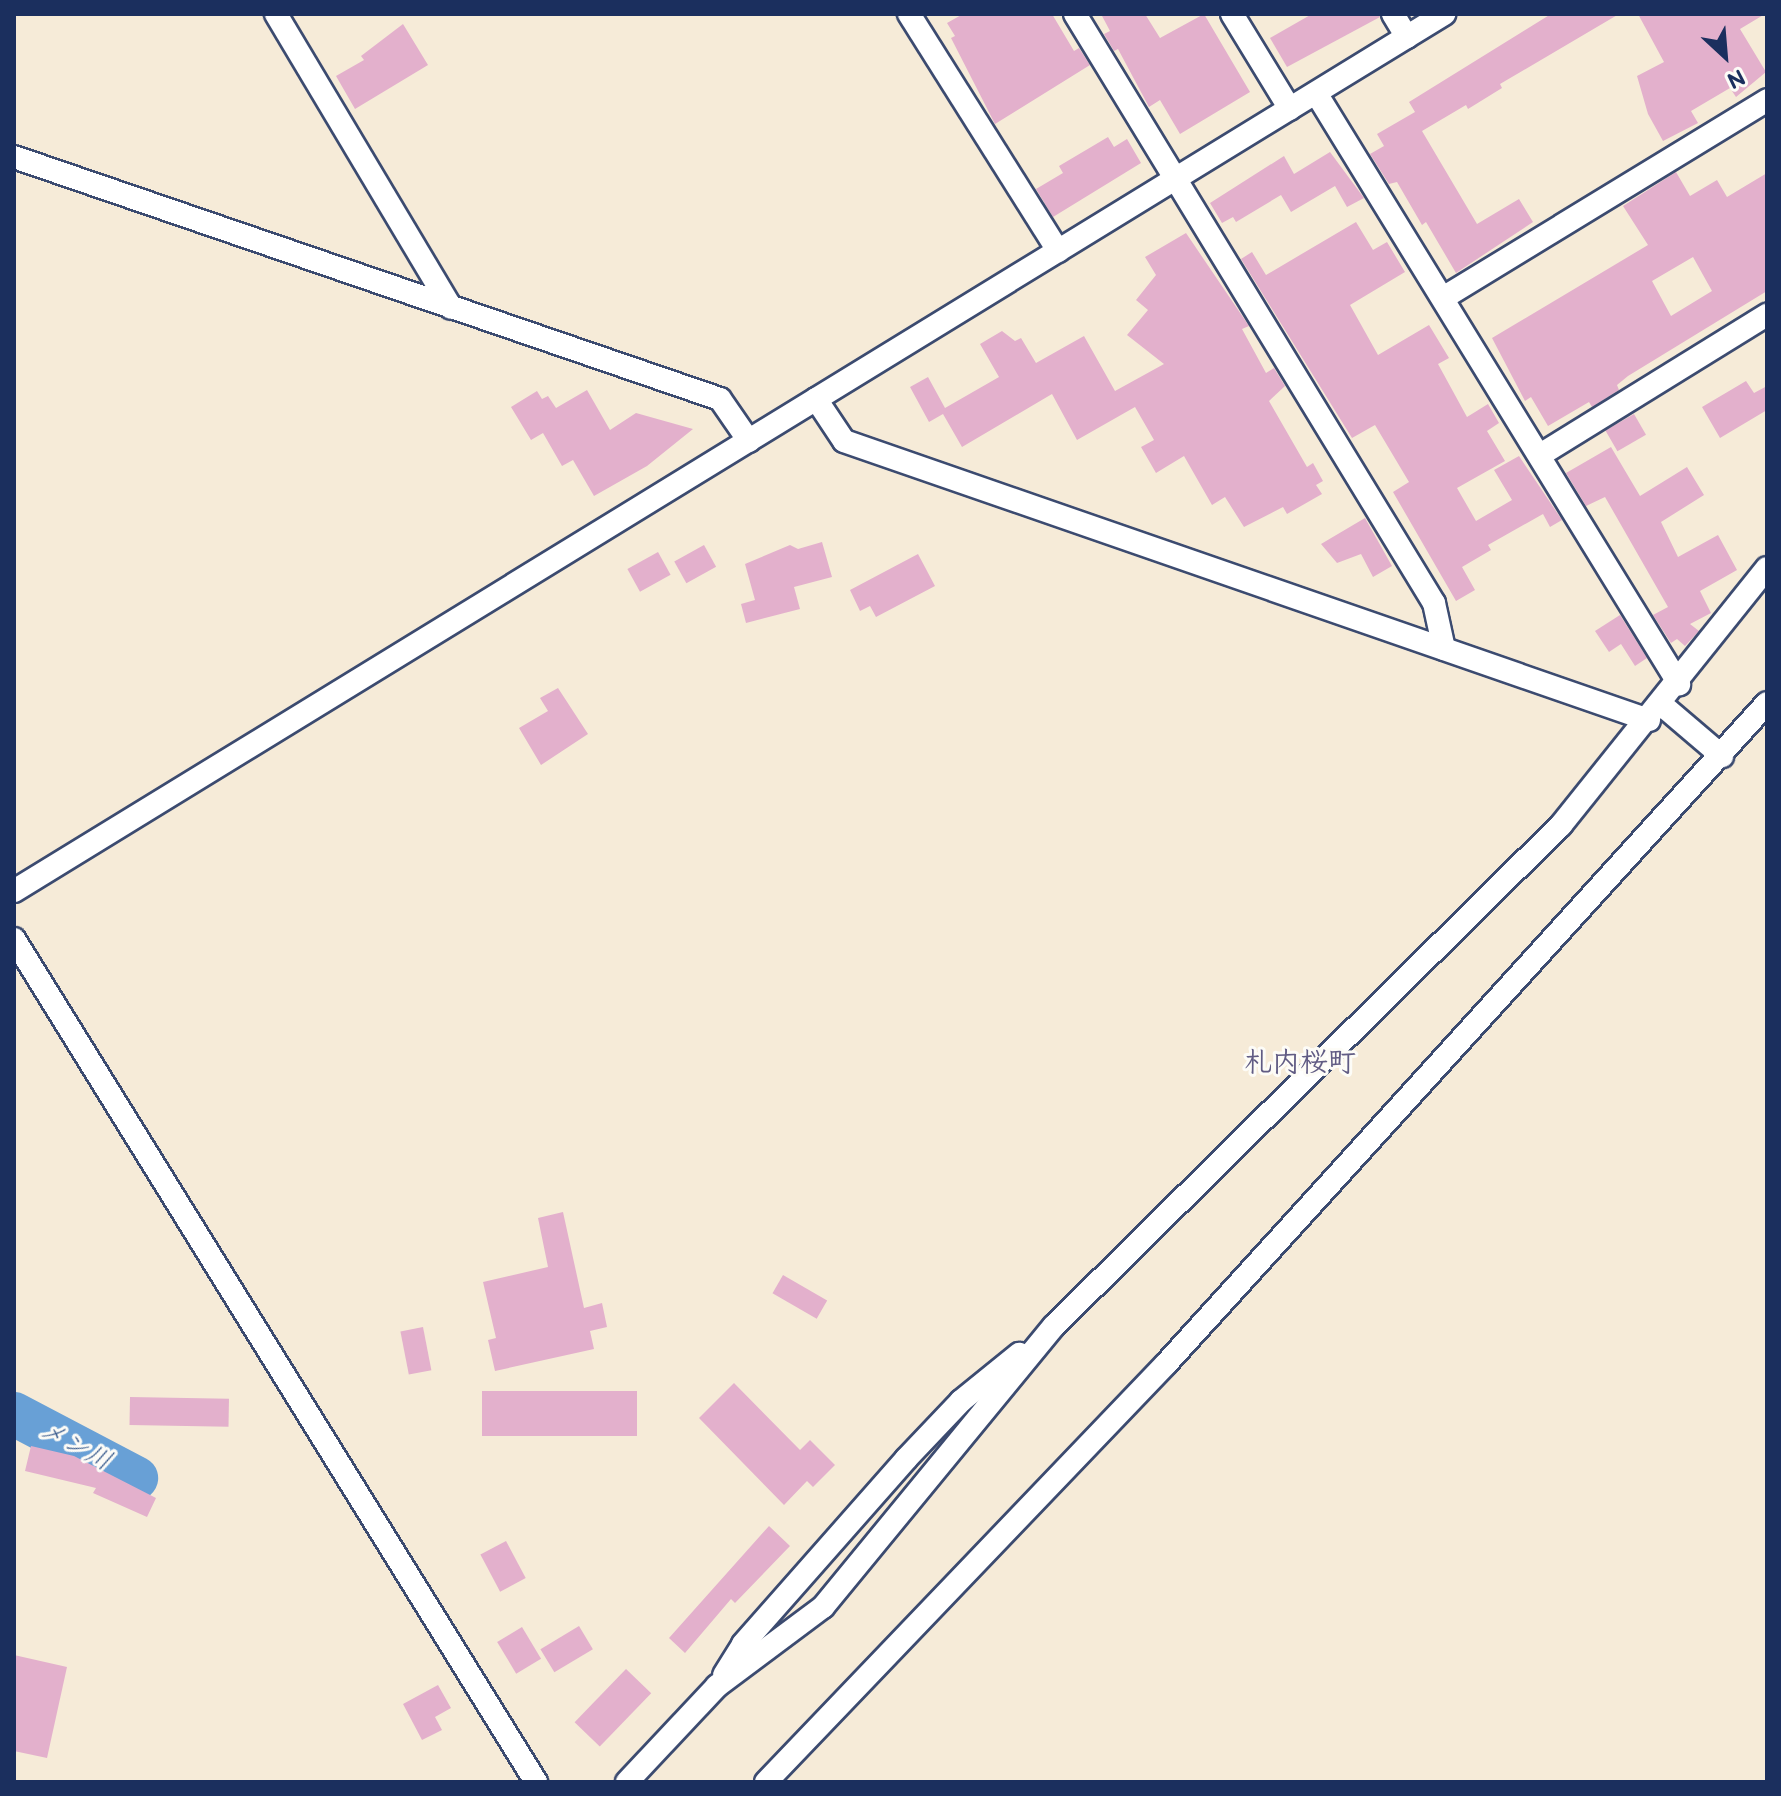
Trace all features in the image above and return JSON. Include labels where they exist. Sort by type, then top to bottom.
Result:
[{"type":"street","points":[[276,14],[451,308]]},
{"type":"street","points":[[909,14],[1058,251]]},
{"type":"street","points":[[1075,14],[1434,603],[1444,649]]},
{"type":"street","points":[[1232,14],[1290,109]]},
{"type":"street","points":[[1393,14],[1407,37]]},
{"type":"street","points":[[14,891],[1444,14]]},
{"type":"street","points":[[1316,93],[1679,684]]},
{"type":"street","points":[[1443,298],[1767,100]]},
{"type":"street","points":[[14,157],[720,399],[749,441]]},
{"type":"street","points":[[1540,455],[1767,315]]},
{"type":"street","points":[[816,399],[844,441],[1444,649],[1656,712],[1722,756]]},
{"type":"street","points":[[717,1686],[743,1644],[961,1401],[1054,1326],[1561,825],[1679,684],[1767,568]]},
{"type":"street","points":[[766,1782],[1166,1364],[1767,703]]},
{"type":"street","points":[[14,939],[536,1782]]},
{"type":"street","points":[[627,1782],[717,1686],[823,1607],[1054,1326]]},
{"type":"building","points":[[963,14],[1052,14],[1074,51],[1079,48],[1090,65],[995,124],[951,38],[955,36],[947,23]]},
{"type":"building","points":[[1101,14],[1145,14],[1160,38],[1204,14],[1250,92],[1180,134],[1160,100],[1149,107],[1118,49],[1114,51],[1104,34],[1110,31]]},
{"type":"building","points":[[1312,14],[1379,14],[1380,17],[1287,67],[1270,38]]},
{"type":"building","points":[[1551,14],[1619,14],[1500,84],[1502,88],[1468,109],[1466,105],[1422,131],[1477,224],[1519,199],[1533,222],[1456,273],[1426,222],[1422,225],[1397,182],[1389,184],[1370,154],[1384,146],[1377,134],[1415,112],[1409,102]]},
{"type":"building","points":[[1638,14],[1765,14],[1740,29],[1766,72],[1736,97],[1730,88],[1691,111],[1698,123],[1663,141],[1648,114],[1637,76],[1664,62]]},
{"type":"building","points":[[403,24],[428,65],[355,109],[336,76],[364,60],[361,56]]},
{"type":"building","points":[[1108,137],[1114,147],[1127,139],[1141,163],[1053,217],[1036,189],[1063,173],[1059,166]]},
{"type":"building","points":[[1330,152],[1364,198],[1347,207],[1335,186],[1291,212],[1281,195],[1236,222],[1233,217],[1222,223],[1210,203],[1284,156],[1294,174]]},
{"type":"building","points":[[1676,172],[1690,196],[1717,180],[1727,197],[1767,173],[1767,291],[1628,376],[1617,385],[1619,390],[1592,407],[1589,402],[1548,426],[1531,397],[1525,401],[1492,338],[1648,245],[1623,206]],"holes":[[[1693,257],[1712,291],[1671,316],[1652,281]]]},
{"type":"building","points":[[1356,222],[1373,250],[1387,242],[1405,272],[1350,305],[1378,355],[1429,325],[1449,358],[1438,364],[1467,417],[1488,404],[1499,423],[1487,431],[1505,461],[1457,488],[1476,521],[1512,500],[1494,470],[1519,456],[1562,520],[1550,527],[1543,514],[1488,545],[1491,550],[1462,567],[1475,590],[1456,601],[1393,492],[1409,482],[1375,425],[1352,438],[1241,259],[1252,252],[1266,275]]},
{"type":"building","points":[[1186,233],[1249,326],[1242,329],[1266,373],[1274,368],[1285,386],[1269,401],[1307,467],[1313,463],[1323,481],[1316,485],[1322,494],[1287,514],[1283,507],[1244,527],[1225,497],[1212,505],[1184,456],[1156,473],[1141,447],[1154,440],[1135,407],[1077,440],[1052,394],[962,447],[943,414],[929,422],[910,387],[928,377],[945,408],[999,377],[980,344],[1002,331],[1015,341],[1021,338],[1036,363],[1084,336],[1115,391],[1164,364],[1127,335],[1148,310],[1136,300],[1156,275],[1145,257]]},
{"type":"building","points":[[1746,381],[1754,393],[1767,386],[1767,410],[1720,438],[1702,407]]},
{"type":"building","points":[[587,390],[610,430],[636,413],[693,429],[647,466],[594,496],[573,460],[562,466],[543,433],[531,440],[511,407],[537,391],[542,399],[548,396],[556,408]]},
{"type":"building","points":[[1634,414],[1646,435],[1617,451],[1605,430]]},
{"type":"building","points":[[1611,447],[1640,496],[1687,467],[1704,495],[1661,522],[1678,557],[1718,535],[1737,570],[1700,591],[1711,613],[1690,624],[1699,631],[1685,646],[1677,639],[1671,643],[1653,615],[1668,607],[1605,497],[1586,506],[1566,473]]},
{"type":"building","points":[[1365,518],[1392,566],[1373,577],[1361,554],[1337,563],[1321,544]]},
{"type":"building","points":[[822,542],[832,577],[794,587],[800,609],[746,623],[741,604],[755,600],[745,564],[790,545],[798,549]]},
{"type":"building","points":[[704,545],[716,567],[686,583],[674,561]]},
{"type":"building","points":[[658,552],[671,575],[640,592],[627,569]]},
{"type":"building","points":[[918,554],[935,586],[876,617],[870,606],[860,611],[850,590]]},
{"type":"building","points":[[1620,615],[1647,658],[1635,666],[1621,644],[1609,652],[1595,631]]},
{"type":"building","points":[[558,688],[588,734],[541,765],[519,728],[548,711],[540,698]]},
{"type":"building","points":[[563,1212],[584,1308],[602,1303],[607,1327],[590,1331],[594,1349],[495,1371],[488,1340],[496,1338],[483,1282],[548,1267],[538,1218]]},
{"type":"building","points":[[783,1275],[827,1300],[817,1319],[772,1293]]},
{"type":"building","points":[[423,1327],[431,1370],[409,1375],[400,1331]]},
{"type":"building","points":[[734,1383],[800,1450],[810,1440],[835,1465],[813,1487],[807,1481],[784,1505],[699,1418]]},
{"type":"building","points":[[482,1391],[637,1391],[637,1436],[482,1436]]},
{"type":"building","points":[[130,1397],[229,1399],[228,1427],[130,1425]]},
{"type":"building","points":[[31,1446],[74,1456],[156,1498],[147,1517],[93,1493],[96,1488],[25,1471]]},
{"type":"building","points":[[769,1526],[790,1546],[735,1603],[731,1599],[685,1653],[669,1638]]},
{"type":"building","points":[[506,1541],[526,1578],[500,1592],[480,1555]]},
{"type":"building","points":[[579,1626],[593,1649],[554,1672],[540,1649]]},
{"type":"building","points":[[522,1627],[541,1659],[516,1674],[497,1642]]},
{"type":"building","points":[[14,1655],[67,1667],[47,1758],[14,1751]]},
{"type":"building","points":[[626,1669],[651,1693],[600,1747],[575,1722]]},
{"type":"building","points":[[438,1685],[451,1708],[435,1717],[442,1730],[422,1740],[403,1704]]},
{"type":"waterway","name":"メン川","points":[[14,1414],[136,1478]]},
{"type":"district","name":"札内桜町","points":[[1300,1063]]}]
